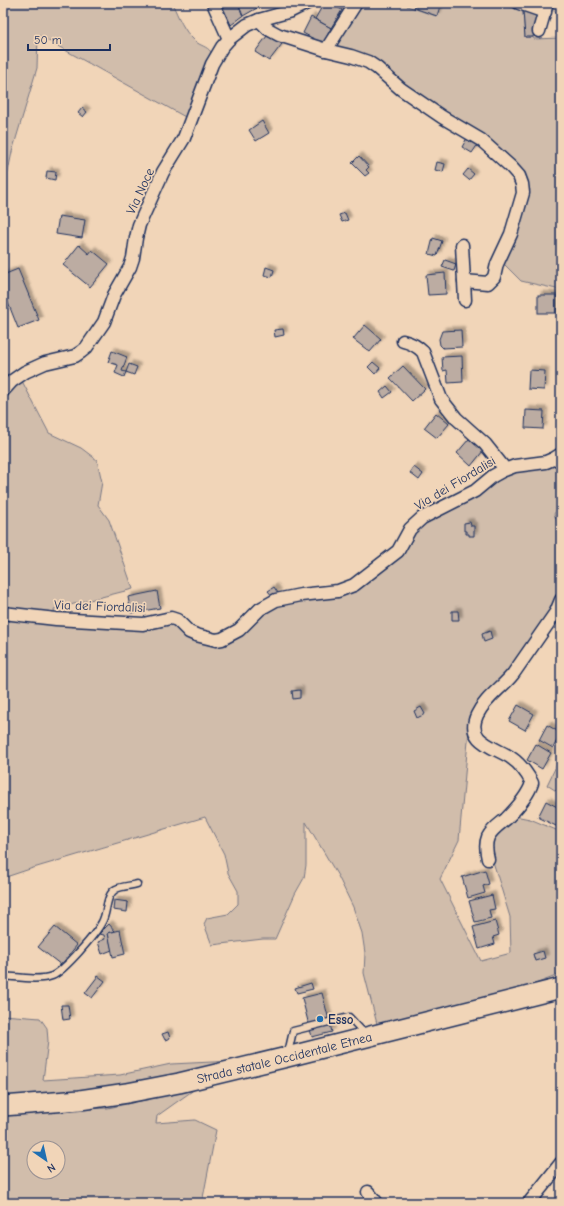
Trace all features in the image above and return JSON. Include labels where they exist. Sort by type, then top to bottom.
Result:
[{"type":"main road","name":"Strada statale Occidentale Etnea","points":[[3,1106],[80,1100],[179,1083],[561,988]]},
{"type":"street","points":[[213,3],[229,40]]},
{"type":"street","name":"Via Noce","points":[[3,391],[12,381],[25,372],[45,363],[75,356],[81,352],[86,348],[104,322],[114,295],[130,267],[139,226],[158,182],[184,138],[212,64],[222,47],[247,25],[280,8],[307,3]]},
{"type":"street","points":[[326,50],[356,3]]},
{"type":"street","points":[[519,3],[546,7],[539,31]]},
{"type":"street","points":[[259,20],[268,29],[279,35],[368,62],[378,68],[401,89],[442,117],[480,140],[511,166],[519,176],[523,193],[511,234],[497,264],[494,277],[488,283],[464,281]]},
{"type":"street","points":[[462,245],[465,300]]},
{"type":"street","points":[[404,341],[412,343],[423,352],[441,399],[456,418],[485,444],[505,470]]},
{"type":"street","name":"Via dei Fiordalisi","points":[[3,613],[56,619],[143,624],[171,618],[177,620],[189,632],[196,635],[216,640],[222,639],[239,630],[260,609],[276,600],[301,595],[338,591],[354,585],[398,551],[410,529],[422,518],[475,491],[493,476],[505,470],[515,466],[546,462],[561,454]]},
{"type":"street","points":[[488,859],[486,850],[488,837],[515,808],[532,783],[524,770],[512,758],[484,743],[479,738],[474,728],[475,720],[477,714],[492,695],[507,682],[513,674],[556,612],[561,600]]},
{"type":"street","points":[[529,1203],[561,1163]]},
{"type":"street","points":[[368,1192],[377,1203]]},
{"type":"lane","points":[[3,976],[46,977],[54,975],[62,970],[94,935],[102,923],[111,894],[117,889],[138,884]]},
{"type":"shaded area","points":[[3,3],[172,3],[187,33],[197,43],[208,48],[211,52],[187,118],[38,35],[37,68],[12,152],[3,196]]},
{"type":"shaded area","points":[[363,3],[408,3],[407,6],[436,16],[441,3],[498,3],[523,11],[525,37],[533,37],[534,39],[561,38],[561,290],[521,281],[502,262],[530,190],[527,180],[516,165],[499,148],[467,127],[334,48]]},
{"type":"shaded area","points":[[553,3],[561,3],[561,13],[551,10]]},
{"type":"shaded area","points":[[561,346],[561,450],[558,451]]},
{"type":"shaded area","points":[[22,381],[49,433],[81,448],[97,460],[102,482],[98,505],[109,520],[133,589],[54,609],[55,615],[3,610],[3,398]]},
{"type":"shaded area","points":[[561,459],[561,503],[554,514],[561,530],[561,591],[553,612],[505,678],[470,719],[459,840],[440,879],[481,961],[511,953],[510,917],[491,855],[493,840],[501,828],[515,816],[530,819],[561,832],[561,974],[512,993],[377,1024],[364,973],[365,953],[362,933],[353,907],[338,876],[306,822],[306,865],[304,878],[295,894],[275,939],[212,945],[204,924],[207,918],[228,914],[238,904],[238,891],[228,873],[224,854],[205,817],[3,878],[3,616],[170,623],[226,643],[240,637],[272,606],[348,592],[418,526],[508,474]]},
{"type":"shaded area","points":[[561,756],[561,794],[547,785]]},
{"type":"shaded area","points":[[3,1015],[40,1018],[47,1028],[48,1041],[43,1080],[120,1075],[171,1064],[233,1061],[142,1085],[3,1102]]},
{"type":"shaded area","points":[[195,1089],[157,1116],[156,1123],[195,1120],[216,1130],[202,1203],[3,1203],[3,1113],[108,1108]]},
{"type":"building","points":[[221,3],[238,3],[243,16],[231,25]]},
{"type":"building","points":[[238,3],[255,3],[257,8],[243,16]]},
{"type":"building","points":[[324,3],[331,3],[342,10],[331,28],[315,19]]},
{"type":"building","points":[[416,3],[441,3],[437,16],[414,8]]},
{"type":"building","points":[[523,11],[538,15],[533,37],[525,37]]},
{"type":"building","points":[[311,17],[331,28],[323,44],[303,33]]},
{"type":"building","points":[[267,36],[282,44],[269,61],[255,52]]},
{"type":"building","points":[[82,108],[87,112],[83,117],[78,113]]},
{"type":"building","points":[[262,121],[269,133],[256,141],[249,130]]},
{"type":"building","points":[[467,138],[478,144],[472,153],[462,147]]},
{"type":"building","points":[[359,156],[369,167],[366,170],[369,173],[365,176],[352,163]]},
{"type":"building","points":[[437,162],[445,164],[443,172],[435,170]]},
{"type":"building","points":[[468,169],[474,174],[469,180],[463,175]]},
{"type":"building","points":[[47,171],[56,172],[55,180],[46,178]]},
{"type":"building","points":[[345,213],[348,220],[342,222],[339,215]]},
{"type":"building","points":[[59,216],[85,220],[82,238],[56,234]]},
{"type":"building","points":[[433,238],[442,241],[437,256],[429,254]]},
{"type":"building","points":[[79,245],[89,254],[92,250],[109,264],[90,287],[63,265]]},
{"type":"building","points":[[445,260],[456,264],[454,271],[442,267]]},
{"type":"building","points":[[266,267],[274,270],[272,277],[264,275]]},
{"type":"building","points":[[18,269],[39,320],[18,328],[3,290],[3,275]]},
{"type":"building","points":[[445,273],[446,294],[428,295],[426,275]]},
{"type":"building","points":[[538,295],[556,295],[556,313],[538,313]]},
{"type":"building","points":[[365,325],[381,339],[370,352],[353,339]]},
{"type":"building","points":[[283,329],[284,335],[275,337],[274,330]]},
{"type":"building","points":[[461,330],[462,347],[443,348],[440,345],[439,339],[442,331]]},
{"type":"building","points":[[112,351],[127,357],[122,371],[126,372],[124,377],[115,373],[118,365],[108,362]]},
{"type":"building","points":[[462,356],[463,382],[448,383],[447,370],[443,371],[442,357]]},
{"type":"building","points":[[373,362],[380,368],[375,374],[368,367]]},
{"type":"building","points":[[129,364],[137,367],[134,375],[126,372]]},
{"type":"building","points":[[403,366],[425,389],[412,401],[390,378]]},
{"type":"building","points":[[529,370],[545,371],[544,390],[528,389]]},
{"type":"building","points":[[387,386],[392,392],[384,398],[380,392]]},
{"type":"building","points":[[526,410],[544,411],[543,429],[525,428]]},
{"type":"building","points":[[436,413],[449,424],[437,438],[424,428]]},
{"type":"building","points":[[469,439],[483,451],[471,466],[457,453]]},
{"type":"building","points":[[414,467],[423,474],[419,480],[410,473]]},
{"type":"building","points":[[470,522],[471,526],[474,526],[474,536],[469,536],[469,534],[466,534],[466,531],[464,531],[464,523]]},
{"type":"building","points":[[274,587],[278,593],[273,597],[268,591]]},
{"type":"building","points":[[157,591],[160,608],[131,613],[128,597]]},
{"type":"building","points":[[452,611],[458,611],[459,620],[452,620]]},
{"type":"building","points":[[490,631],[492,639],[484,642],[482,634]]},
{"type":"building","points":[[300,690],[300,698],[293,699],[292,691]]},
{"type":"building","points":[[518,705],[534,714],[525,730],[509,721]]},
{"type":"building","points":[[421,707],[425,714],[417,718],[414,711]]},
{"type":"building","points":[[547,725],[561,733],[553,748],[539,740]]},
{"type":"building","points":[[536,744],[551,753],[542,769],[527,760]]},
{"type":"building","points":[[546,801],[561,809],[560,828],[538,817]]},
{"type":"building","points":[[485,870],[489,884],[483,886],[485,893],[468,898],[462,877]]},
{"type":"building","points":[[492,895],[495,909],[489,910],[491,918],[475,922],[469,901]]},
{"type":"building","points":[[114,900],[128,902],[127,912],[113,910]]},
{"type":"building","points":[[495,921],[499,935],[493,937],[495,944],[479,949],[473,927]]},
{"type":"building","points":[[109,924],[115,931],[108,933],[112,950],[102,954],[98,942],[105,939],[104,935],[99,934]]},
{"type":"building","points":[[55,927],[77,945],[61,965],[38,947]]},
{"type":"building","points":[[120,930],[125,954],[113,957],[108,933]]},
{"type":"building","points":[[543,951],[545,958],[535,961],[533,954]]},
{"type":"building","points":[[98,976],[105,981],[92,998],[85,993]]},
{"type":"building","points":[[311,983],[313,989],[297,993],[295,988]]},
{"type":"building","points":[[322,993],[332,1032],[312,1037],[302,998]]},
{"type":"building","points":[[61,1005],[68,1005],[70,1019],[63,1020]]},
{"type":"building","points":[[168,1032],[170,1038],[165,1040],[162,1034]]},
{"type":"place","name":"Esso","points":[[320,1019]]}]
